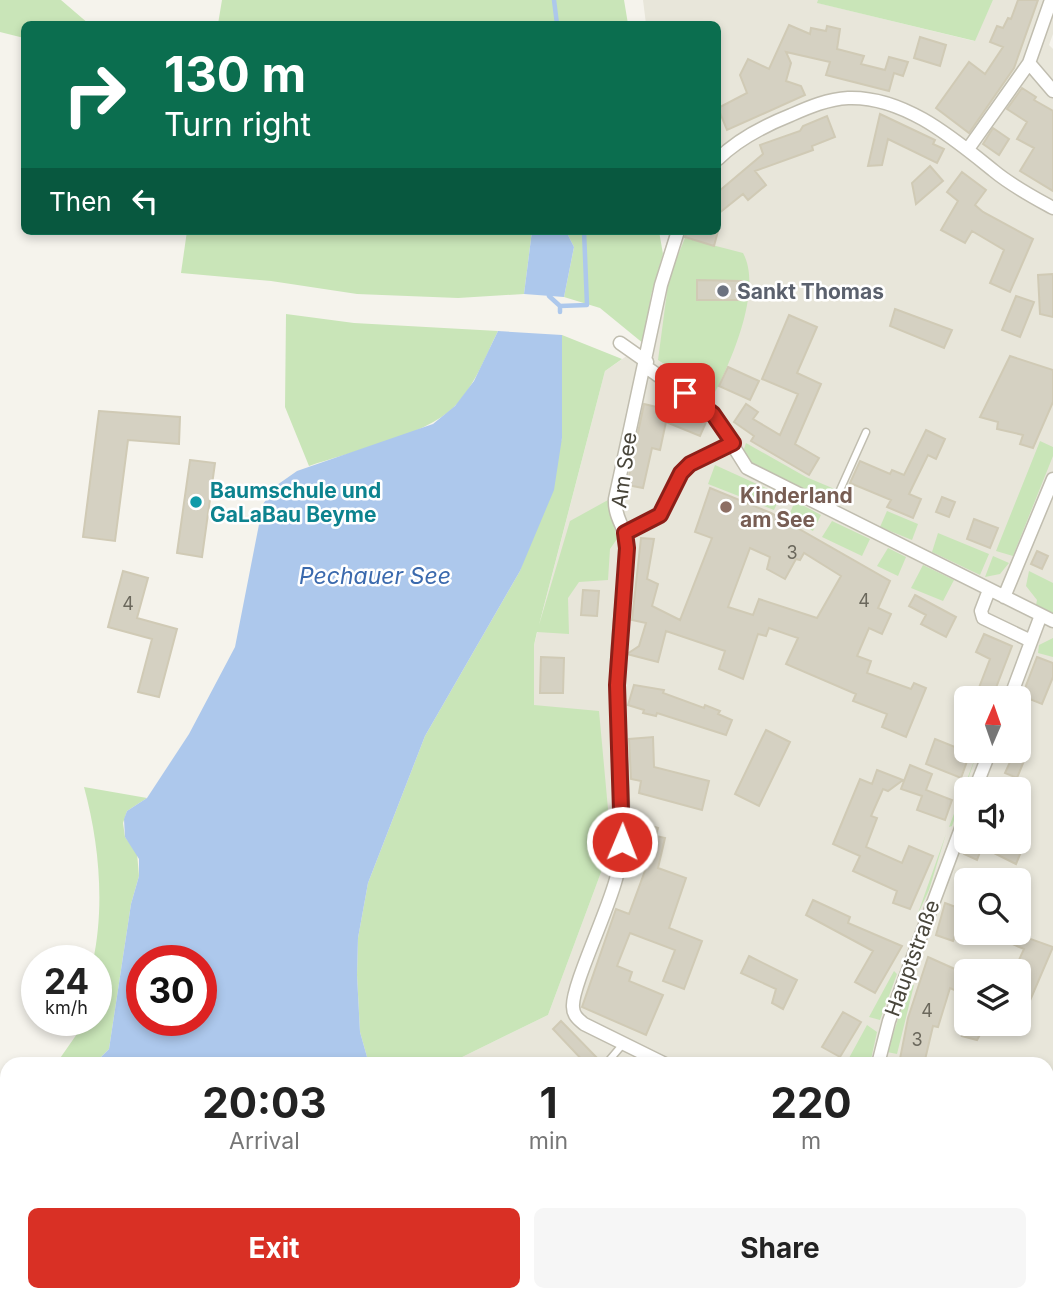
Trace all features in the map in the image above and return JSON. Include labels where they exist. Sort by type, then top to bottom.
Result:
[{"type":"street","points":[[968,149],[1029,63],[1051,0]]},
{"type":"street","points":[[1029,63],[1053,91]]},
{"type":"street","points":[[721,157],[781,119],[830,100],[847,98],[876,102],[914,115],[968,149],[1003,178],[1053,208]]},
{"type":"street","name":"Am See","points":[[652,1057],[584,1024],[574,1013],[573,1002],[608,910],[622,842],[617,685],[627,548],[625,533],[615,514],[615,499],[646,365],[661,285],[677,235]]},
{"type":"street","points":[[620,343],[705,407],[733,443],[744,466],[1047,618],[1031,641],[1014,686]]},
{"type":"street","points":[[625,533],[660,515],[681,473],[690,464],[733,443]]},
{"type":"street","points":[[1004,597],[1053,479]]},
{"type":"street","points":[[989,590],[981,611],[983,618],[1031,641]]},
{"type":"street","name":"Hauptstraße","points":[[880,1057],[889,1021],[954,846]]},
{"type":"lane","points":[[831,510],[866,432]]},
{"type":"lane","points":[[612,1057],[624,1042]]},
{"type":"shaded area","points":[[643,0],[818,0],[818,3],[974,41],[993,0],[1053,0],[1053,34],[1049,45],[1053,49],[1053,1057],[462,1057],[548,1015],[603,867],[608,826],[534,705],[534,645],[605,371],[644,344],[651,295],[669,235],[721,235],[721,21],[646,21]]},
{"type":"green space","points":[[0,0],[61,0],[86,21],[21,21],[21,37],[0,32]]},
{"type":"green space","points":[[222,0],[624,0],[628,21],[218,21]]},
{"type":"green space","points":[[818,0],[993,0],[975,41],[817,3]]},
{"type":"green space","points":[[186,235],[531,235],[524,294],[458,298],[357,294],[271,281],[181,273]]},
{"type":"green space","points":[[568,235],[660,235],[663,254],[651,295],[644,344],[600,308],[564,297],[574,247]]},
{"type":"green space","points":[[685,238],[743,253],[748,268],[747,305],[742,325],[713,396],[658,360],[669,277]]},
{"type":"green space","points":[[286,314],[354,323],[498,331],[468,390],[454,407],[441,417],[406,435],[309,466],[285,407]]},
{"type":"green space","points":[[562,335],[622,359],[605,371],[539,625],[570,521],[608,500],[617,539],[610,549],[608,580],[579,582],[568,598],[569,634],[537,632],[534,645],[534,705],[599,711],[608,809],[603,867],[548,1015],[462,1057],[367,1057],[360,1032],[357,975],[358,938],[368,883],[425,736],[520,571],[562,438]]},
{"type":"green space","points":[[1040,441],[1053,447],[1053,456],[1013,556],[996,551]]},
{"type":"green space","points":[[746,443],[806,477],[837,490],[830,503],[750,463],[743,452]]},
{"type":"green space","points":[[715,465],[781,495],[774,510],[708,484]]},
{"type":"green space","points":[[795,501],[821,515],[813,531],[788,518]]},
{"type":"green space","points":[[887,511],[918,524],[912,540],[880,527]]},
{"type":"green space","points":[[832,521],[870,539],[862,556],[822,537]]},
{"type":"green space","points":[[938,533],[989,554],[980,575],[932,552]]},
{"type":"green space","points":[[888,548],[906,557],[898,576],[877,566]]},
{"type":"green space","points":[[993,556],[1009,563],[1000,574],[985,577]]},
{"type":"green space","points":[[923,565],[954,580],[943,601],[911,588]]},
{"type":"green space","points":[[1029,571],[1053,583],[1053,614],[1036,605],[1037,600],[1026,586]]},
{"type":"green space","points":[[1053,638],[1053,657],[1038,653],[1039,645]]},
{"type":"green space","points":[[84,787],[147,798],[127,811],[123,823],[125,837],[137,853],[139,876],[131,904],[112,1029],[112,945],[96,945],[99,874]]},
{"type":"green space","points":[[946,834],[929,890],[917,916]]},
{"type":"green space","points":[[894,971],[897,974],[880,1020],[869,1017]]},
{"type":"green space","points":[[914,985],[897,1054],[887,1052],[909,986]]},
{"type":"green space","points":[[867,1025],[877,1032],[872,1057],[850,1057]]},
{"type":"green space","points":[[76,1036],[111,1036],[109,1049],[101,1057],[61,1057]]},
{"type":"water","points":[[531,235],[568,235],[574,247],[564,297],[524,294]]},
{"type":"water","name":"Pechauer See","points":[[498,331],[562,335],[562,438],[554,490],[520,571],[425,736],[368,883],[358,938],[357,975],[360,1032],[367,1057],[101,1057],[109,1049],[112,1036],[131,904],[139,876],[139,859],[125,837],[124,819],[127,811],[147,798],[189,734],[235,647],[263,504],[277,485],[297,471],[433,424],[455,406],[474,381]]},
{"type":"building","points":[[1018,0],[1038,0],[1014,68],[969,133],[936,108],[969,62],[985,74],[1003,47],[990,42],[997,26],[1003,28],[1008,18],[1011,19]]},
{"type":"building","points":[[789,25],[810,34],[811,28],[826,31],[827,26],[840,29],[837,49],[864,56],[861,64],[885,70],[889,57],[908,62],[903,76],[894,73],[889,91],[826,75],[830,62],[786,52],[791,63],[786,81],[801,86],[805,95],[727,130],[721,115],[721,106],[747,93],[740,75],[748,59],[769,69]]},
{"type":"building","points":[[920,37],[946,45],[940,66],[914,58]]},
{"type":"building","points":[[1022,88],[1036,97],[1034,100],[1053,111],[1053,191],[1020,171],[1034,148],[1017,139],[1027,122],[1007,109]]},
{"type":"building","points":[[880,114],[935,140],[933,144],[944,149],[937,163],[888,139],[882,165],[868,166]]},
{"type":"building","points":[[827,116],[835,137],[812,146],[813,150],[755,171],[766,185],[748,200],[743,194],[721,212],[721,189],[763,154],[760,145],[800,131],[803,126]]},
{"type":"building","points":[[993,128],[1009,139],[999,155],[983,144]]},
{"type":"building","points":[[930,166],[943,181],[916,204],[912,183]]},
{"type":"building","points":[[962,172],[986,190],[975,205],[1033,239],[1010,292],[990,283],[1004,250],[972,231],[965,243],[941,230],[958,201],[947,192]]},
{"type":"building","points":[[686,235],[717,235],[714,246],[685,237]]},
{"type":"building","points":[[1053,274],[1053,317],[1040,314],[1038,275]]},
{"type":"building","name":"Sankt Thomas","points":[[697,280],[742,281],[749,287],[748,295],[742,300],[697,300]]},
{"type":"building","points":[[1016,296],[1034,302],[1020,337],[1002,330]]},
{"type":"building","points":[[895,309],[952,330],[944,348],[890,326]]},
{"type":"building","points":[[789,315],[817,327],[797,373],[821,384],[795,444],[819,458],[809,475],[751,441],[754,436],[734,422],[746,404],[758,412],[753,419],[780,435],[798,394],[762,379]]},
{"type":"building","points":[[1010,356],[1053,370],[1053,402],[1033,448],[1020,444],[1023,435],[997,429],[998,422],[980,417]]},
{"type":"building","points":[[728,367],[759,381],[750,400],[719,386]]},
{"type":"building","points":[[669,401],[707,420],[700,436],[666,422],[660,450],[652,448],[643,488],[627,485],[644,404],[665,409]]},
{"type":"building","points":[[99,411],[180,417],[179,444],[128,440],[115,541],[83,537]]},
{"type":"building","points":[[926,430],[945,439],[936,459],[928,455],[909,494],[921,499],[913,518],[887,507],[891,500],[850,483],[860,461],[890,474],[892,470],[904,475]]},
{"type":"building","name":"Baumschule und GaLaBau Beyme","points":[[190,460],[215,463],[202,557],[177,553]]},
{"type":"building","points":[[710,488],[771,513],[890,581],[878,608],[891,614],[882,634],[869,628],[857,656],[871,661],[867,673],[911,689],[914,683],[926,688],[906,737],[882,727],[887,714],[853,701],[856,694],[786,664],[798,638],[769,628],[766,636],[758,634],[743,679],[719,669],[725,651],[666,631],[658,662],[627,654],[639,646],[646,623],[632,620],[641,538],[654,539],[647,579],[658,584],[652,606],[680,620],[712,538],[695,532]],"holes":[[[750,548],[770,557],[767,569],[785,579],[796,559],[800,560],[804,553],[841,576],[817,618],[759,599],[753,615],[728,607]]]},
{"type":"building","points":[[942,497],[955,502],[949,517],[936,512]]},
{"type":"building","points":[[974,519],[998,528],[990,548],[967,539]]},
{"type":"building","points":[[1037,551],[1048,556],[1042,569],[1031,564]]},
{"type":"building","points":[[123,571],[148,578],[137,618],[177,629],[159,697],[138,692],[152,639],[108,627]]},
{"type":"building","points":[[583,590],[599,591],[597,616],[581,615]]},
{"type":"building","points":[[915,595],[956,617],[946,637],[921,624],[926,615],[909,606]]},
{"type":"building","points":[[984,634],[1012,646],[997,686],[980,686],[990,659],[976,652]]},
{"type":"building","points":[[541,657],[564,658],[563,693],[540,693]]},
{"type":"building","points":[[1037,657],[1053,663],[1053,677],[1042,704],[1031,700],[1031,686],[1026,686]]},
{"type":"building","points":[[634,685],[664,690],[663,693],[720,711],[718,714],[732,720],[726,735],[657,713],[656,716],[643,713],[644,710],[628,705]]},
{"type":"building","points":[[766,730],[790,742],[759,806],[735,794]]},
{"type":"building","points":[[653,737],[654,767],[709,781],[702,810],[639,793],[641,781],[631,779],[629,739]]},
{"type":"building","points":[[935,739],[954,747],[954,763],[966,763],[961,777],[926,764]]},
{"type":"building","points":[[1010,763],[1023,763],[1017,777],[1005,773]]},
{"type":"building","points":[[910,765],[932,774],[926,790],[952,800],[945,820],[917,810],[922,796],[901,789]]},
{"type":"building","points":[[877,770],[903,780],[888,791],[883,789],[871,816],[877,818],[866,847],[902,863],[909,846],[933,856],[910,909],[893,903],[897,891],[853,871],[860,856],[833,844],[860,779],[872,784]]},
{"type":"building","points":[[635,821],[658,828],[656,836],[665,838],[658,868],[686,878],[669,928],[702,941],[684,989],[663,981],[675,950],[630,933],[617,966],[632,972],[629,981],[663,995],[646,1035],[582,1007],[616,909],[629,914],[646,868],[628,862]]},
{"type":"building","points":[[964,854],[979,854],[977,860]]},
{"type":"building","points":[[996,854],[1020,854],[1016,864]]},
{"type":"building","points":[[813,900],[850,917],[848,923],[902,946],[875,993],[855,982],[873,951],[806,915]]},
{"type":"building","points":[[945,903],[954,906],[953,941],[936,935]]},
{"type":"building","points":[[1031,939],[1053,947],[1031,998],[1031,959],[1019,959],[1024,949],[1015,945],[1031,945]]},
{"type":"building","points":[[749,956],[797,980],[783,1009],[772,1003],[776,989],[741,973]]},
{"type":"building","points":[[928,957],[954,969],[954,990],[950,988],[938,1027],[933,1026],[926,1057],[900,1057],[908,1018]]},
{"type":"building","points":[[843,1012],[861,1022],[840,1057],[822,1047]]},
{"type":"building","points":[[561,1021],[596,1057],[579,1057],[553,1029]]},
{"type":"building","points":[[962,1036],[979,1036],[977,1040]]},
{"type":"waterway","points":[[554,0],[557,21]]},
{"type":"waterway","points":[[560,312],[560,306],[587,305],[584,235]]},
{"type":"waterway","points":[[549,296],[560,306]]},
{"type":"place","name":"Sankt Thomas","points":[[723,291]]},
{"type":"place","name":"Baumschule und GaLaBau Beyme","points":[[196,502]]},
{"type":"place","name":"Kinderland am See","points":[[726,507]]},
{"type":"route","points":[[622,842],[617,665],[627,548],[625,533],[660,515],[681,473],[690,464],[733,443],[713,414],[685,393]]}]
